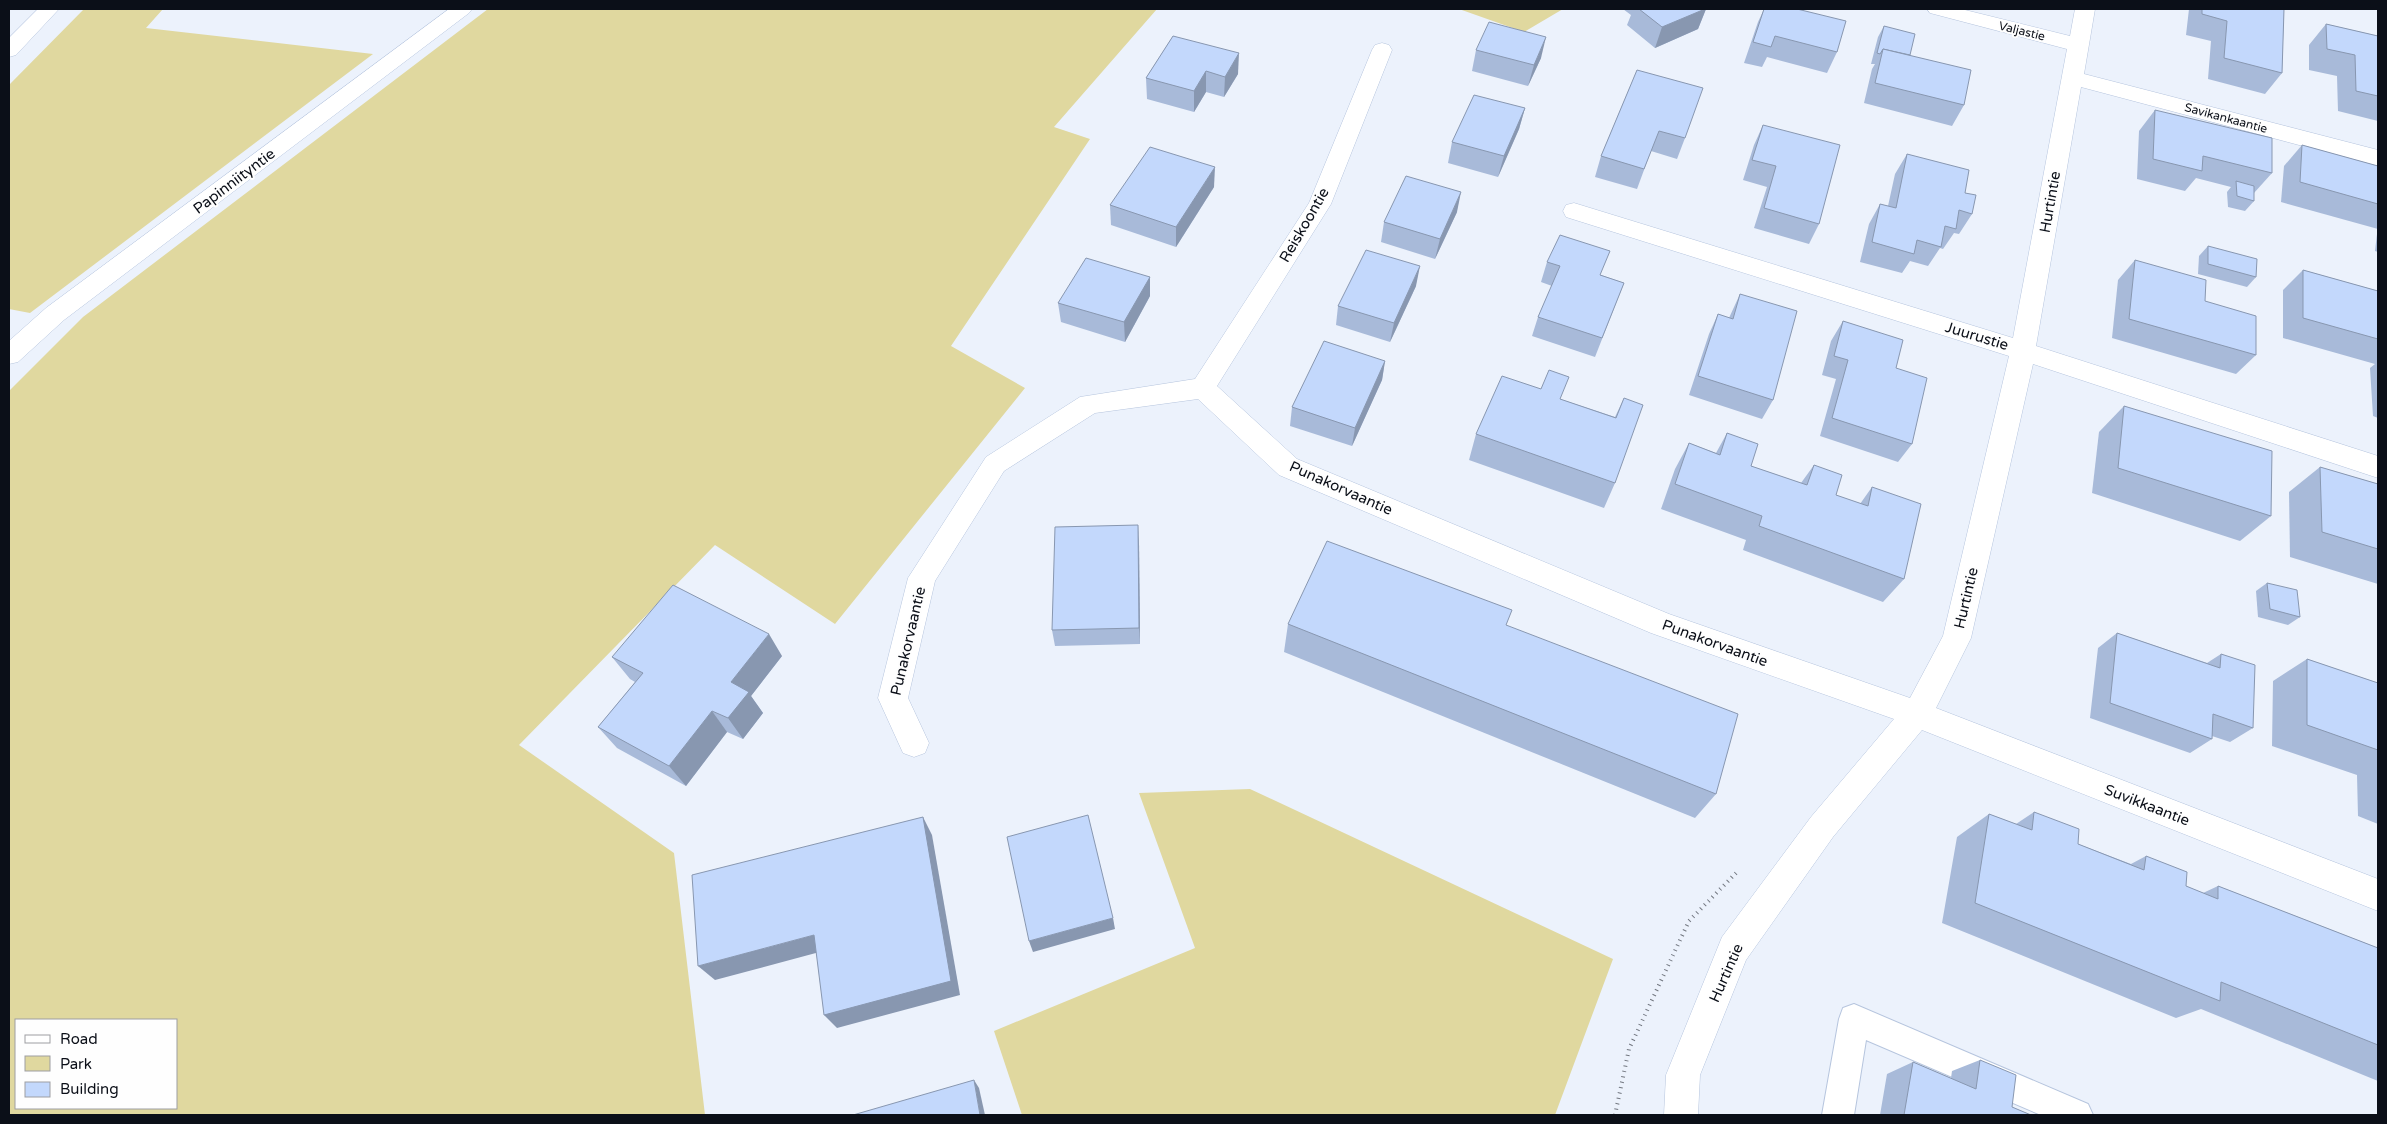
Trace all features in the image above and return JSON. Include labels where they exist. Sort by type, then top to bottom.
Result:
[{"type":"street","points":[[9,50],[49,9]]},
{"type":"street","name":"Papinniityntie","points":[[9,355],[55,314],[462,9]]},
{"type":"street","name":"Valjastie","points":[[1937,9],[2078,45]]},
{"type":"street","name":"Hurtintie","points":[[1681,1115],[1683,1075],[1734,949],[1822,827],[1917,714],[1957,638],[2023,351],[2085,9]]},
{"type":"street","name":"Reiskoontie","points":[[1203,388],[1320,204],[1382,50]]},
{"type":"street","name":"Savikankaantie","points":[[2073,78],[2378,158]]},
{"type":"street","name":"Juurustie","points":[[1574,211],[2023,351],[2378,467]]},
{"type":"street","name":"Punakorvaantie","points":[[914,743],[893,698],[922,578],[995,464],[1089,404],[1203,388],[1288,467],[1661,624],[1917,714]]},
{"type":"street","name":"Suvikkaantie","points":[[1917,714],[2378,895]]},
{"type":"lane","points":[[1838,1115],[1854,1019],[2077,1115]]},
{"type":"green space","points":[[84,9],[163,9],[146,28],[373,54],[30,313],[9,309],[9,85]]},
{"type":"green space","points":[[488,9],[1157,9],[1054,127],[1090,139],[951,346],[1025,388],[835,624],[715,545],[519,745],[674,853],[705,1115],[9,1115],[9,391],[83,317]]},
{"type":"green space","points":[[1459,9],[1563,9],[1524,32]]},
{"type":"green space","points":[[1250,789],[1613,959],[1555,1115],[1022,1115],[994,1031],[1195,948],[1139,793]]},
{"type":"building","points":[[1639,9],[1705,9],[1662,27]]},
{"type":"building","points":[[1764,9],[1797,9],[1846,21],[1837,52],[1775,36],[1771,47],[1753,42]]},
{"type":"building","points":[[2202,9],[2284,9],[2282,73],[2224,58],[2227,21],[2202,14]]},
{"type":"building","points":[[1489,22],[1546,37],[1534,65],[1476,50]]},
{"type":"building","points":[[2326,24],[2378,36],[2378,96],[2356,91],[2355,55],[2327,49]]},
{"type":"building","points":[[1884,26],[1915,34],[1910,55],[1883,49],[1880,54],[1877,53]]},
{"type":"building","points":[[1173,36],[1239,53],[1225,77],[1206,71],[1194,91],[1146,78]]},
{"type":"building","points":[[1883,49],[1971,70],[1964,105],[1875,83]]},
{"type":"building","points":[[1637,70],[1703,88],[1685,138],[1659,131],[1644,169],[1601,156]]},
{"type":"building","points":[[1474,95],[1525,108],[1504,156],[1452,142]]},
{"type":"building","points":[[2155,110],[2272,138],[2272,173],[2203,156],[2202,171],[2153,159]]},
{"type":"building","points":[[1763,125],[1840,145],[1819,224],[1764,208],[1776,166],[1752,160]]},
{"type":"building","points":[[2302,145],[2378,166],[2378,204],[2300,182]]},
{"type":"building","points":[[1150,147],[1215,167],[1176,227],[1110,205]]},
{"type":"building","points":[[1907,154],[1969,170],[1965,193],[1976,195],[1972,214],[1959,210],[1956,229],[1945,226],[1941,247],[1917,240],[1914,254],[1872,242],[1880,204],[1896,208]]},
{"type":"building","points":[[1406,176],[1461,192],[1440,239],[1384,222]]},
{"type":"building","points":[[2236,181],[2254,186],[2254,201],[2237,196]]},
{"type":"building","points":[[1560,235],[1610,251],[1600,275],[1624,283],[1602,338],[1538,317],[1560,266],[1547,262]]},
{"type":"building","points":[[2208,246],[2257,259],[2256,277],[2208,264]]},
{"type":"building","points":[[1366,250],[1420,266],[1394,323],[1338,306]]},
{"type":"building","points":[[1086,258],[1150,277],[1124,322],[1058,303]]},
{"type":"building","points":[[2135,260],[2206,280],[2205,301],[2256,316],[2256,355],[2129,319]]},
{"type":"building","points":[[2303,270],[2378,291],[2378,339],[2303,318]]},
{"type":"building","points":[[1740,294],[1797,311],[1773,400],[1698,376],[1718,314],[1733,319]]},
{"type":"building","points":[[1843,321],[1903,340],[1896,368],[1927,378],[1912,444],[1832,418],[1848,360],[1834,356]]},
{"type":"building","points":[[1324,341],[1385,361],[1355,428],[1292,407]]},
{"type":"building","points":[[1549,370],[1569,377],[1560,399],[1616,418],[1624,398],[1643,405],[1615,483],[1476,434],[1502,376],[1541,389]]},
{"type":"building","points":[[2124,406],[2272,451],[2271,516],[2118,468]]},
{"type":"building","points":[[1727,433],[1758,444],[1751,466],[1807,485],[1814,465],[1842,475],[1836,495],[1868,506],[1872,487],[1921,504],[1904,579],[1759,526],[1762,516],[1675,484],[1689,443],[1720,455]]},
{"type":"building","points":[[2320,467],[2378,484],[2378,549],[2322,532]]},
{"type":"building","points":[[1138,525],[1139,628],[1052,630],[1055,527]]},
{"type":"building","points":[[1327,541],[1512,610],[1506,625],[1738,714],[1716,794],[1288,624]]},
{"type":"building","points":[[2267,583],[2297,590],[2300,617],[2270,609]]},
{"type":"building","points":[[673,585],[769,634],[731,682],[749,692],[728,718],[712,711],[669,766],[598,727],[643,673],[612,657]]},
{"type":"building","points":[[2117,633],[2220,668],[2221,654],[2255,665],[2253,728],[2213,714],[2212,739],[2110,703]]},
{"type":"building","points":[[2307,659],[2378,683],[2378,750],[2307,725]]},
{"type":"building","points":[[2034,812],[2079,829],[2078,844],[2144,870],[2146,856],[2187,872],[2186,886],[2218,899],[2218,886],[2378,948],[2378,1045],[2221,982],[2220,1001],[1975,903],[1989,814],[2032,830]]},
{"type":"building","points":[[1088,815],[1113,918],[1029,941],[1007,837]]},
{"type":"building","points":[[923,817],[951,981],[824,1015],[814,935],[698,966],[692,875]]},
{"type":"building","points":[[1980,1060],[2016,1075],[2012,1107],[2031,1115],[1904,1115],[1913,1062],[1976,1089]]},
{"type":"building","points":[[974,1080],[980,1115],[853,1115]]}]
